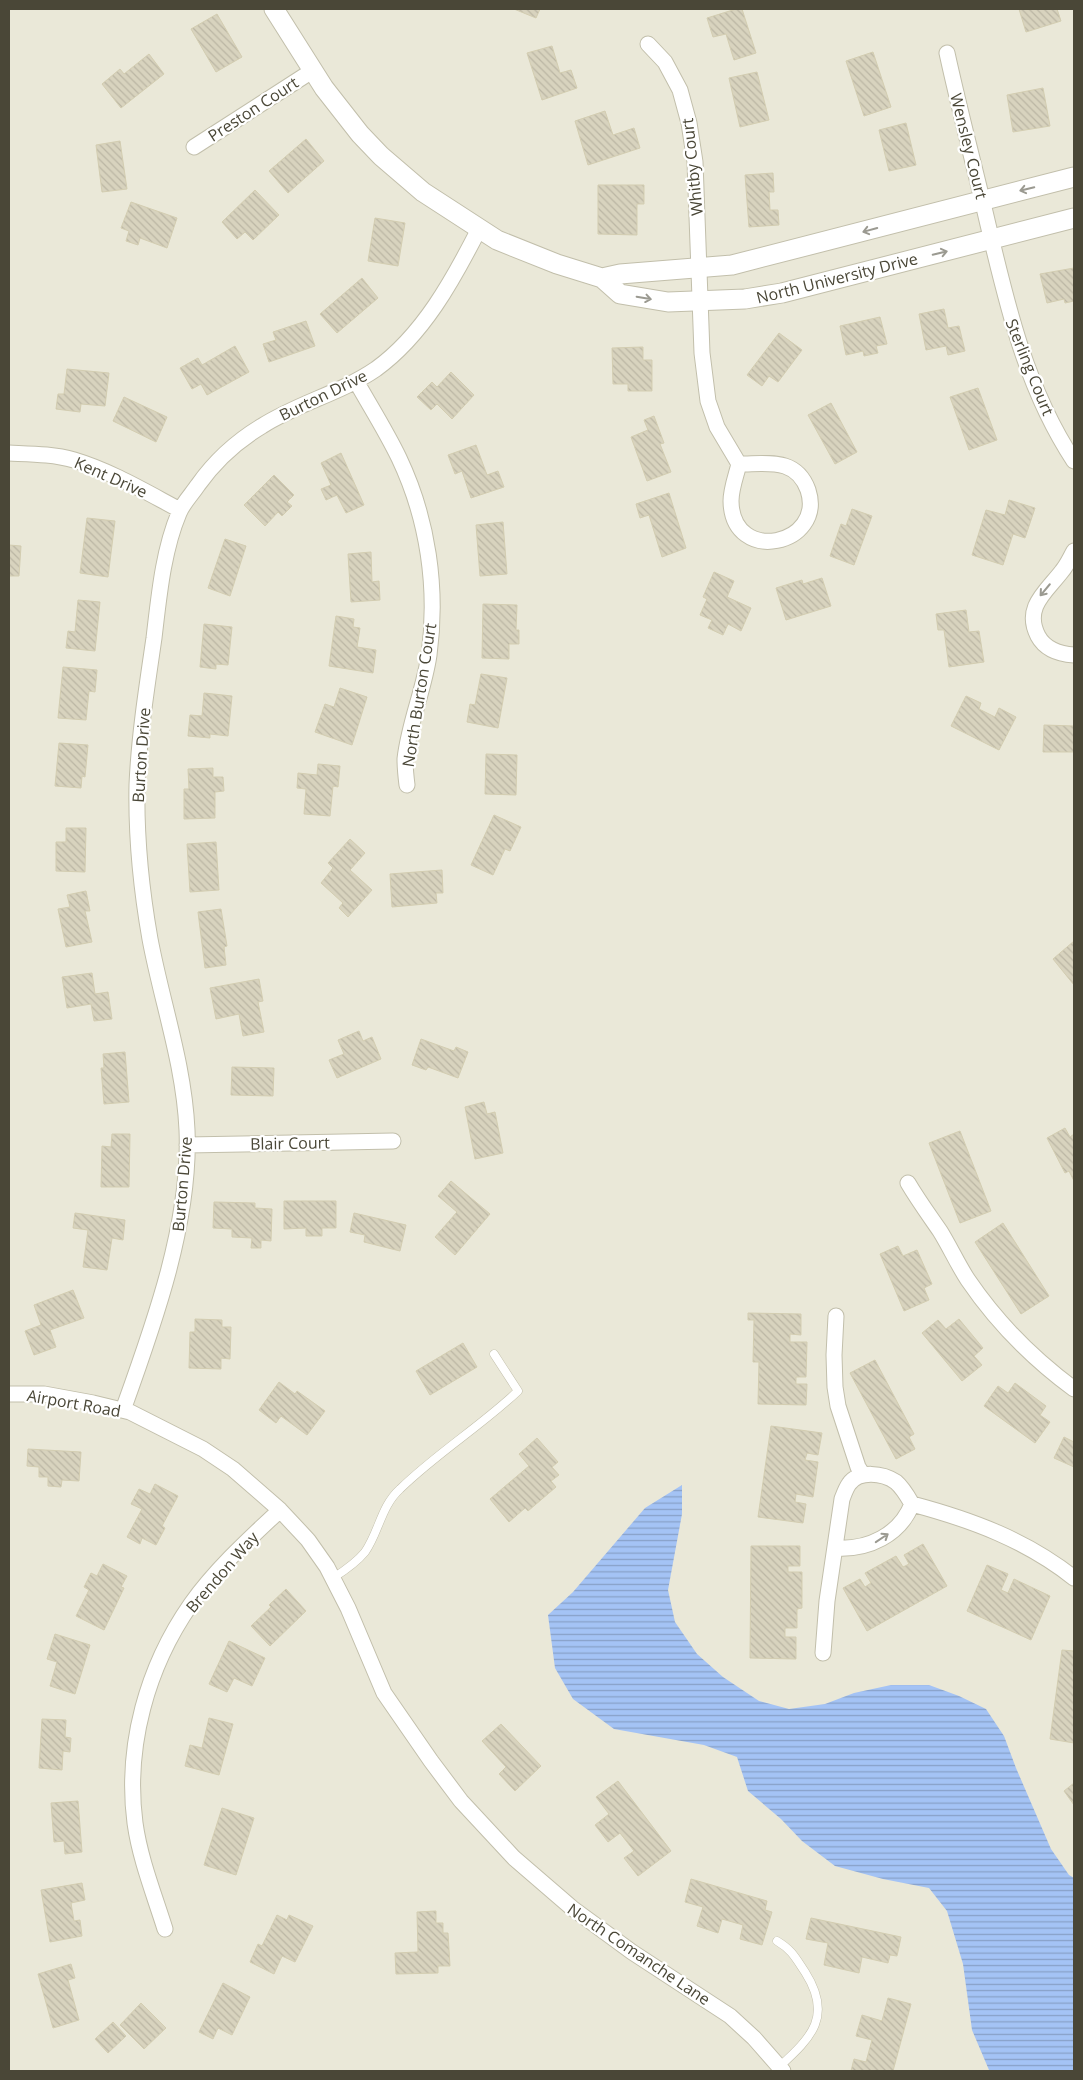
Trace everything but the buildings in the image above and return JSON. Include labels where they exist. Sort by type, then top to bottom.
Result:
[{"type":"street","name":"North University Drive","points":[[274,9],[312,71],[360,134],[381,156],[423,192],[479,229],[524,252],[602,278],[620,294],[668,302],[745,300],[782,293],[1074,218]]},
{"type":"street","name":"Whitby Court","points":[[648,44],[665,62],[680,90],[689,123],[695,162],[703,361],[708,401],[717,428],[739,464]]},
{"type":"street","name":"Wensley Court","points":[[947,53],[961,119],[992,240]]},
{"type":"street","name":"Preston Court","points":[[194,147],[312,71]]},
{"type":"street","name":"North University Drive","points":[[602,278],[620,274],[732,265],[1074,177]]},
{"type":"street","name":"Burton Drive","points":[[123,1410],[175,1247],[182,1211],[187,1145],[182,1079],[151,941],[143,895],[137,822],[138,782],[144,714],[162,578],[180,510],[220,458],[244,438],[263,424],[356,381],[384,362],[414,334],[433,309],[465,257],[479,229]]},
{"type":"street","name":"Sterling Court","points":[[992,240],[1009,314],[1022,356],[1057,432],[1074,460]]},
{"type":"street","name":"North Burton Court","points":[[356,381],[408,477],[417,503],[429,557],[433,609],[429,654],[405,761],[407,785]]},
{"type":"street","name":"Kent Drive","points":[[9,453],[36,454],[74,460],[129,483],[180,510]]},
{"type":"street","points":[[739,464],[779,464],[790,467],[800,475],[809,494],[810,508],[805,521],[798,530],[789,537],[765,542],[752,538],[742,530],[734,519],[731,501],[739,464]]},
{"type":"street","points":[[1074,551],[1062,571],[1041,594],[1036,605],[1033,620],[1035,630],[1042,642],[1055,652],[1074,655]]},
{"type":"street","name":"Blair Court","points":[[187,1145],[393,1140]]},
{"type":"street","points":[[908,1183],[921,1206],[940,1230],[968,1280],[1012,1337],[1049,1370],[1074,1389]]},
{"type":"street","points":[[836,1316],[834,1355],[838,1406],[858,1467],[863,1475]]},
{"type":"street","name":"Airport Road","points":[[9,1394],[44,1394],[130,1412],[203,1449],[218,1459]]},
{"type":"street","name":"North Comanche Lane","points":[[218,1459],[233,1469],[280,1510],[308,1540],[332,1578],[358,1627],[384,1693],[430,1761],[468,1808],[514,1858],[572,1908],[624,1947],[730,2016],[754,2038],[781,2069]]},
{"type":"street","points":[[823,1653],[842,1499],[849,1484],[855,1478],[863,1475],[885,1477],[896,1482],[912,1504],[944,1512],[1003,1533],[1047,1558],[1074,1578]]},
{"type":"street","points":[[836,1548],[849,1549],[872,1544],[883,1538],[904,1521],[912,1504]]},
{"type":"street","name":"Brendon Way","points":[[166,1929],[141,1853],[135,1824],[133,1764],[142,1709],[153,1675],[170,1638],[192,1603],[224,1565],[280,1510]]},
{"type":"lane","points":[[332,1578],[352,1566],[365,1551],[385,1508],[399,1490],[493,1414],[518,1391],[494,1354]]},
{"type":"lane","points":[[777,1941],[790,1949],[800,1964],[810,1980],[819,2005],[815,2026],[805,2044],[781,2069]]},
{"type":"shaded area","points":[[9,9],[1074,9],[1074,2071],[9,2071]]},
{"type":"water","points":[[682,1485],[682,1514],[668,1590],[675,1622],[697,1654],[723,1677],[759,1701],[789,1709],[825,1704],[854,1693],[891,1685],[929,1685],[959,1696],[986,1709],[1004,1736],[1051,1849],[1069,1875],[1074,1878],[1074,2071],[989,2070],[972,2030],[963,1964],[947,1911],[929,1888],[883,1879],[835,1866],[802,1841],[781,1819],[748,1791],[737,1757],[704,1745],[614,1729],[573,1699],[555,1668],[548,1615],[573,1592],[645,1508]]}]
